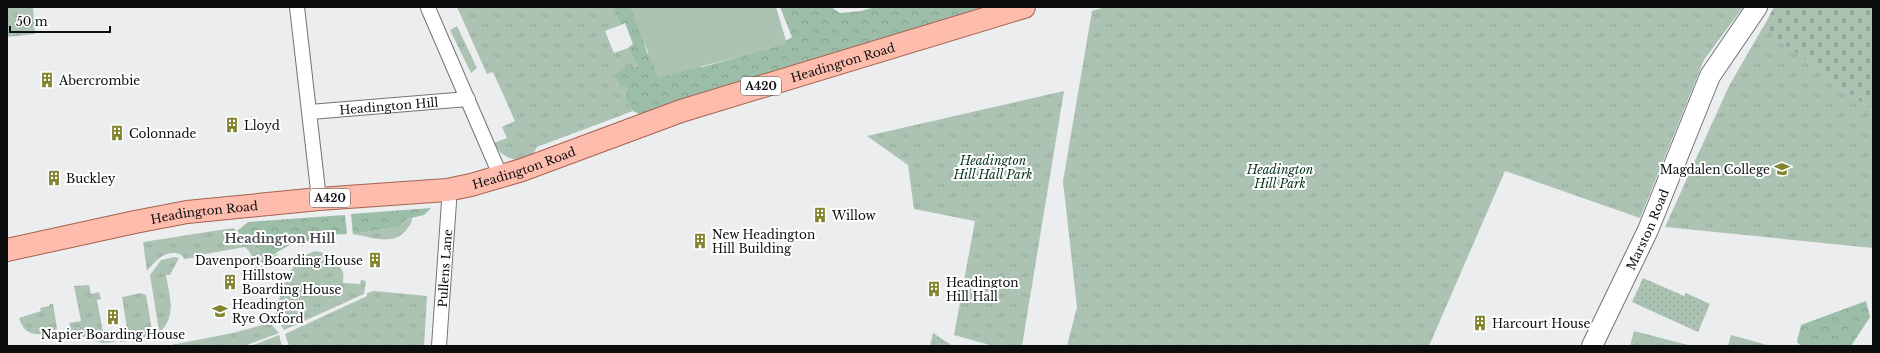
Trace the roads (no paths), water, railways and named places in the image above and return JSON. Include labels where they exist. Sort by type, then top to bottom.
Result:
[{"type":"main road","name":"Headington Road","points":[[7,250],[163,216],[227,207],[447,190],[501,177],[681,111],[1024,7]]},
{"type":"main road","name":"Marston Road","points":[[1592,346],[1648,230],[1710,76],[1757,7]]},
{"type":"street","points":[[297,7],[319,199]]},
{"type":"street","points":[[428,8],[501,177]]},
{"type":"street","name":"Headington Hill","points":[[310,112],[468,99]]},
{"type":"street","name":"Pullens Lane","points":[[439,346],[450,202],[447,190]]},
{"type":"place","name":"Abercrombie","points":[[47,80]]},
{"type":"place","name":"Lloyd","points":[[232,125]]},
{"type":"place","name":"Colonnade","points":[[117,133]]},
{"type":"place","name":"Magdalen College","points":[[1782,169]]},
{"type":"place","name":"Buckley","points":[[54,178]]},
{"type":"place","name":"Willow","points":[[820,215]]},
{"type":"place","name":"New Headington Hill Building","points":[[700,241]]},
{"type":"place","name":"Davenport Boarding House","points":[[375,260]]},
{"type":"place","name":"Hillstow Boarding House","points":[[230,282]]},
{"type":"place","name":"Headington Hill Hall","points":[[934,289]]},
{"type":"place","name":"Headington Rye Oxford","points":[[220,311]]},
{"type":"place","name":"Napier Boarding House","points":[[113,317]]},
{"type":"place","name":"Harcourt House","points":[[1480,323]]},
{"type":"district","name":"Headington Hill","points":[[280,238]]},
{"type":"park label","name":"Headington Hill Hall Park","points":[[993,167]]},
{"type":"park label","name":"Headington Hill Park","points":[[1280,176]]}]
